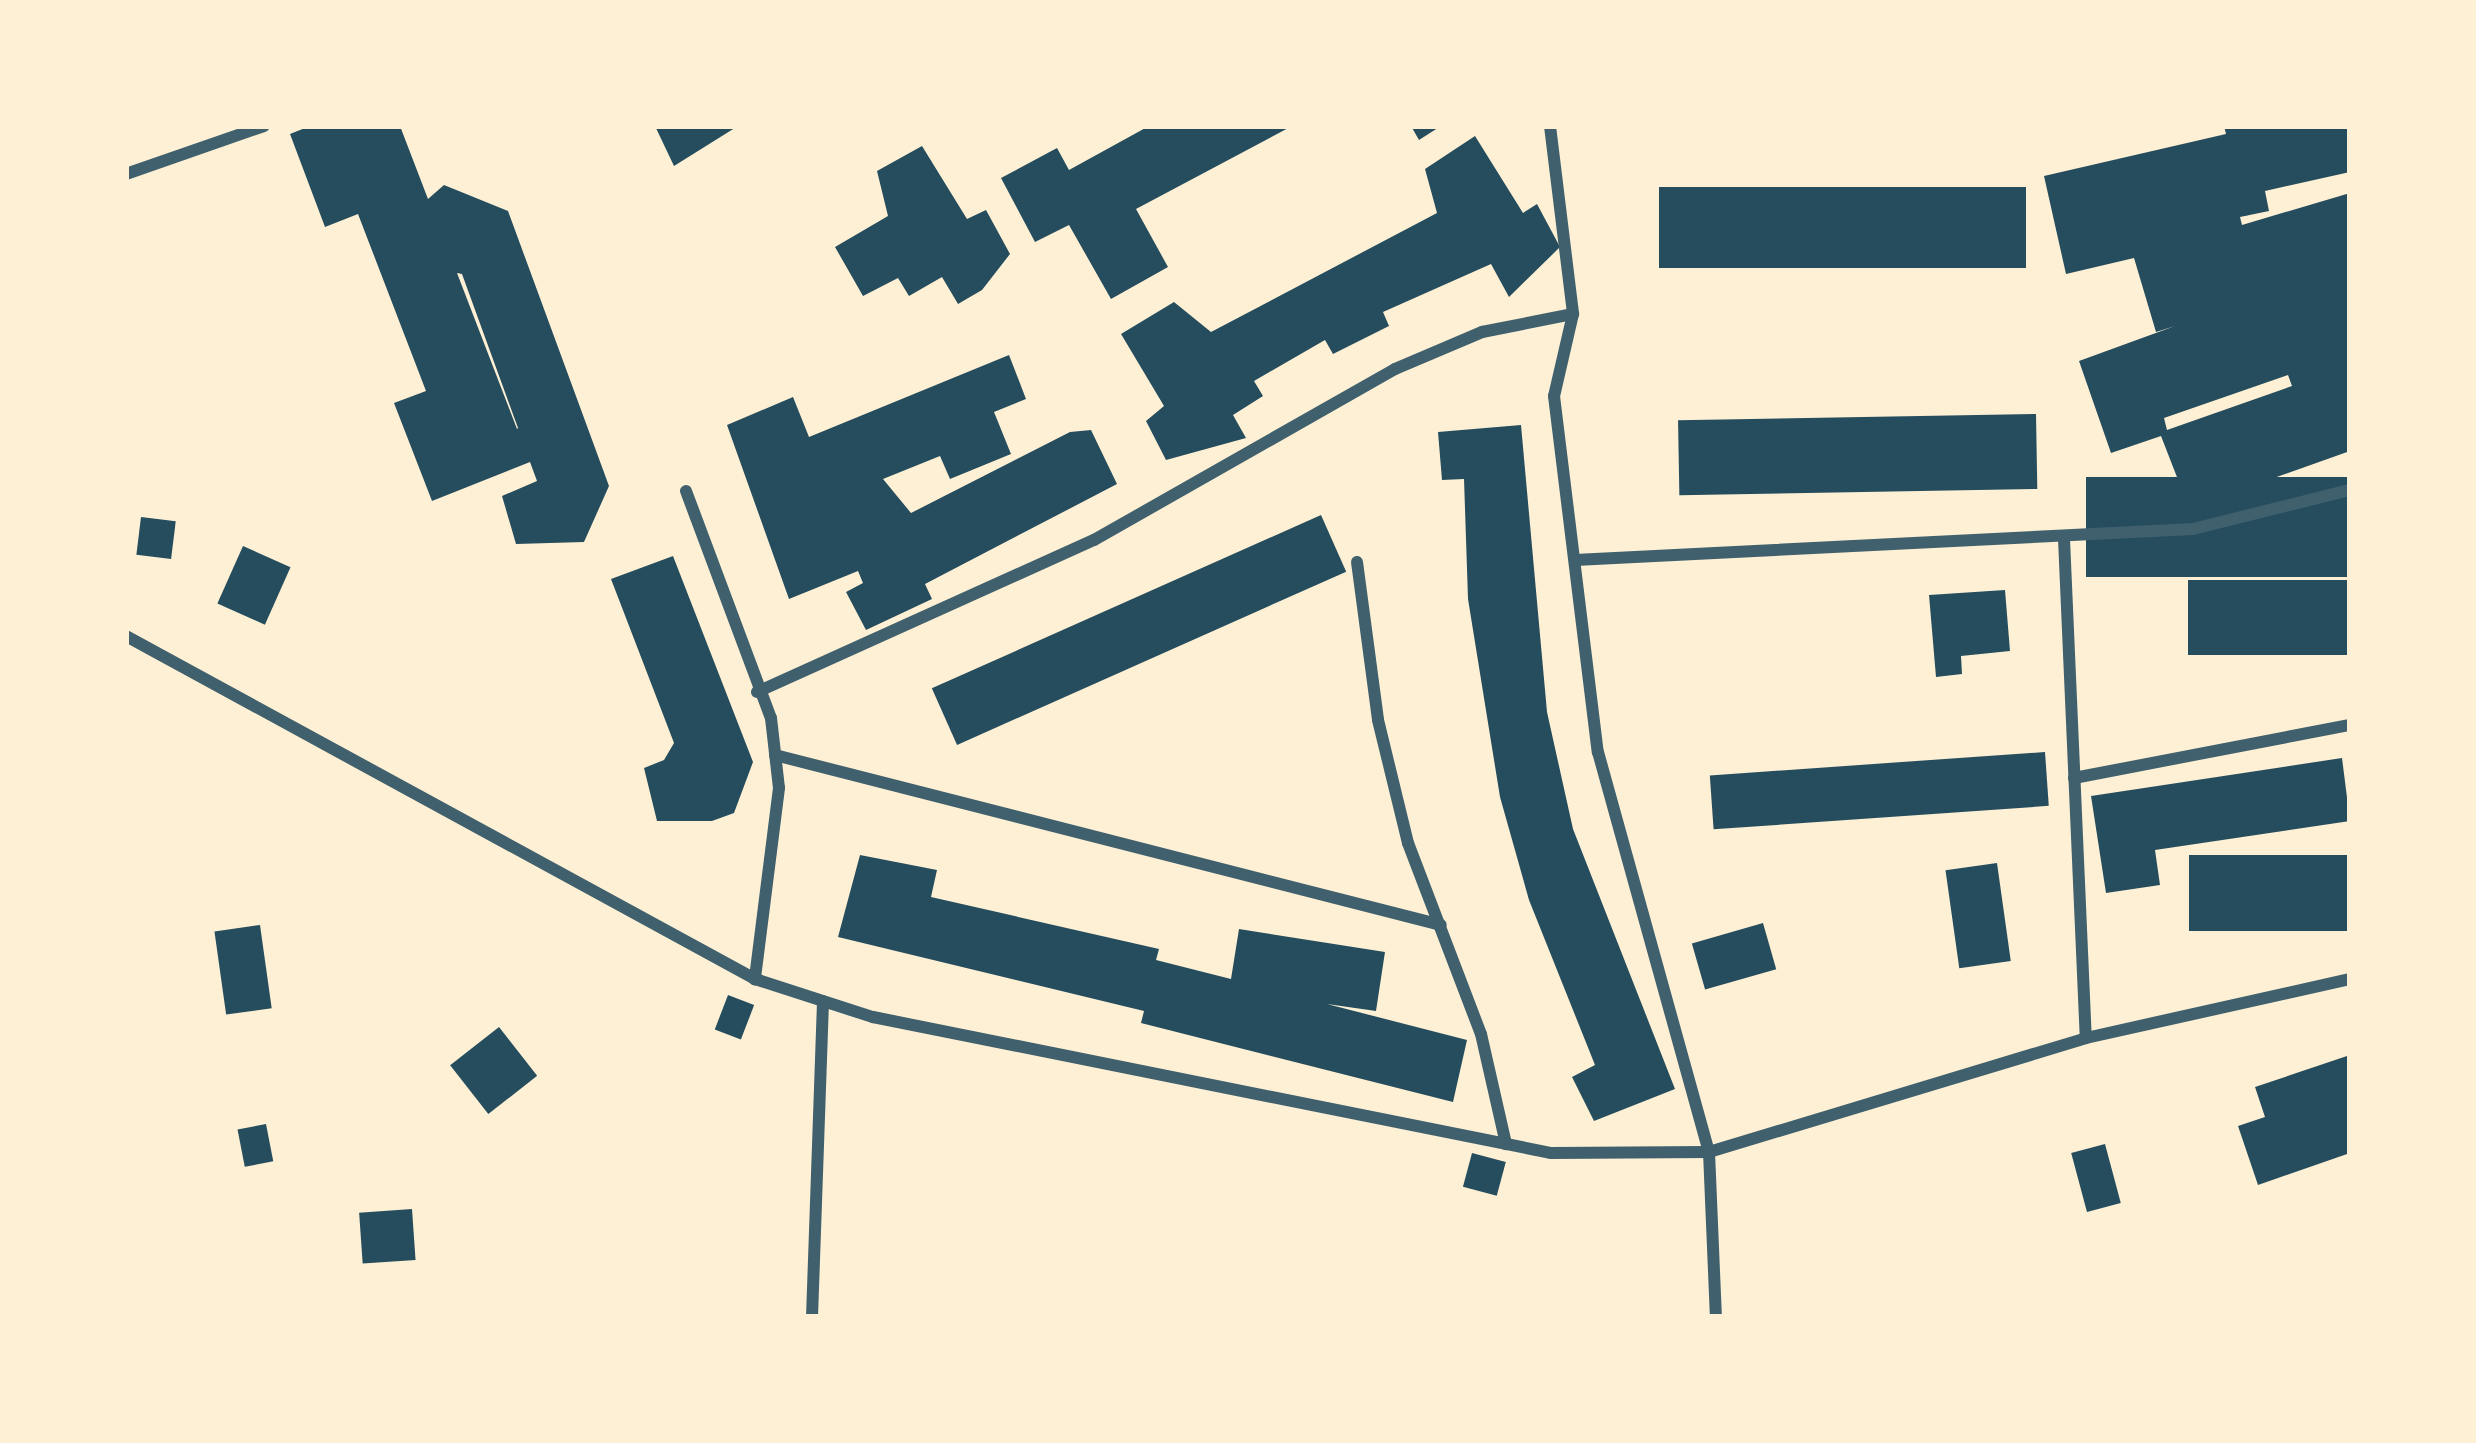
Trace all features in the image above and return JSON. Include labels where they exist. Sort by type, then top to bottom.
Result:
[{"type":"street","points":[[126,174],[263,126]]},
{"type":"street","points":[[1550,126],[1573,314],[1554,395],[1598,752],[1709,1151],[1716,1317]]},
{"type":"street","points":[[757,692],[1094,540],[1395,369],[1482,332],[1573,314]]},
{"type":"street","points":[[686,490],[775,754],[779,788],[755,979]]},
{"type":"street","points":[[1575,560],[2193,529],[2350,490]]},
{"type":"street","points":[[2064,539],[2086,1038]]},
{"type":"street","points":[[1358,562],[1378,720],[1408,842],[1481,1034],[1506,1144]]},
{"type":"street","points":[[126,637],[755,979],[823,1001],[1551,1154],[1709,1151],[2086,1038],[2350,980]]},
{"type":"street","points":[[2074,778],[2350,724]]},
{"type":"street","points":[[775,754],[1441,925]]},
{"type":"street","points":[[812,1317],[823,1001]]},
{"type":"building","points":[[310,126],[400,126],[428,199],[444,185],[508,211],[609,486],[584,542],[516,544],[502,496],[537,481],[530,462],[432,501],[394,403],[426,391],[358,214],[325,227],[290,134]],"holes":[[[457,273],[462,274],[518,428],[517,429]]]},
{"type":"building","points":[[655,126],[738,126],[674,166]]},
{"type":"building","points":[[1149,126],[1292,126],[1136,209],[1168,267],[1111,299],[1069,225],[1035,242],[1001,178],[1057,148],[1069,170]]},
{"type":"building","points":[[1411,126],[1441,126],[1419,140]]},
{"type":"building","points":[[2224,126],[2350,126],[2350,172],[2265,191],[2269,211],[2240,217],[2242,225],[2350,193],[2350,451],[2189,508],[2161,436],[2111,453],[2079,361],[2175,326],[2156,332],[2134,258],[2066,274],[2044,176],[2226,134]],"holes":[[[2288,375],[2292,386],[2167,430],[2164,418]]]},
{"type":"building","points":[[1475,136],[1523,213],[1537,204],[1560,247],[1509,297],[1491,264],[1383,312],[1389,326],[1333,354],[1325,340],[1254,381],[1263,396],[1233,415],[1246,438],[1166,460],[1146,421],[1164,406],[1121,334],[1174,302],[1211,332],[1437,213],[1425,169]]},
{"type":"building","points":[[922,146],[967,219],[986,210],[1010,254],[982,290],[958,304],[942,277],[909,296],[898,278],[863,296],[835,247],[888,216],[877,171]]},
{"type":"building","points":[[1659,187],[2026,187],[2026,268],[1659,268]]},
{"type":"building","points":[[1009,355],[1026,399],[994,412],[1011,454],[950,479],[940,456],[883,479],[911,513],[1070,432],[1091,430],[1117,484],[925,584],[932,599],[866,630],[846,592],[863,583],[858,571],[789,599],[727,425],[793,397],[809,437]]},
{"type":"building","points":[[2036,414],[2037,489],[1679,495],[1678,420]]},
{"type":"building","points":[[1521,425],[1547,712],[1573,829],[1675,1089],[1594,1121],[1572,1077],[1595,1065],[1529,900],[1500,797],[1468,599],[1464,479],[1442,480],[1438,432]]},
{"type":"building","points":[[2086,477],[2350,477],[2350,577],[2086,577]]},
{"type":"building","points":[[1321,515],[1346,572],[957,745],[932,688]]},
{"type":"building","points":[[141,517],[176,521],[171,559],[136,555]]},
{"type":"building","points":[[243,546],[291,567],[265,625],[217,604]]},
{"type":"building","points":[[673,556],[753,762],[734,813],[712,821],[657,821],[644,768],[664,760],[674,743],[611,579]]},
{"type":"building","points":[[2188,580],[2350,580],[2350,655],[2188,655]]},
{"type":"building","points":[[2005,590],[2010,651],[1961,656],[1962,674],[1936,677],[1929,595]]},
{"type":"building","points":[[2045,752],[2049,806],[1714,829],[1710,775]]},
{"type":"building","points":[[2342,758],[2350,821],[2155,850],[2160,885],[2106,893],[2091,796]]},
{"type":"building","points":[[860,855],[937,870],[931,897],[1159,949],[1156,960],[1231,979],[1239,929],[1385,952],[1376,1011],[1327,1004],[1467,1040],[1453,1102],[1141,1023],[1144,1011],[838,937]]},
{"type":"building","points":[[2189,855],[2350,855],[2350,931],[2189,931]]},
{"type":"building","points":[[1997,863],[2011,961],[1959,968],[1946,870]]},
{"type":"building","points":[[1763,923],[1776,969],[1705,990],[1692,943]]},
{"type":"building","points":[[260,925],[272,1008],[226,1015],[214,931]]},
{"type":"building","points":[[728,995],[754,1005],[741,1040],[715,1030]]},
{"type":"building","points":[[499,1027],[537,1076],[488,1114],[450,1065]]},
{"type":"building","points":[[2350,1055],[2350,1153],[2258,1185],[2238,1126],[2265,1117],[2255,1087]]},
{"type":"building","points":[[266,1124],[273,1161],[245,1167],[238,1130]]},
{"type":"building","points":[[2105,1144],[2121,1203],[2087,1212],[2071,1153]]},
{"type":"building","points":[[1472,1153],[1506,1162],[1497,1196],[1463,1187]]},
{"type":"building","points":[[412,1209],[416,1260],[363,1264],[359,1213]]}]
